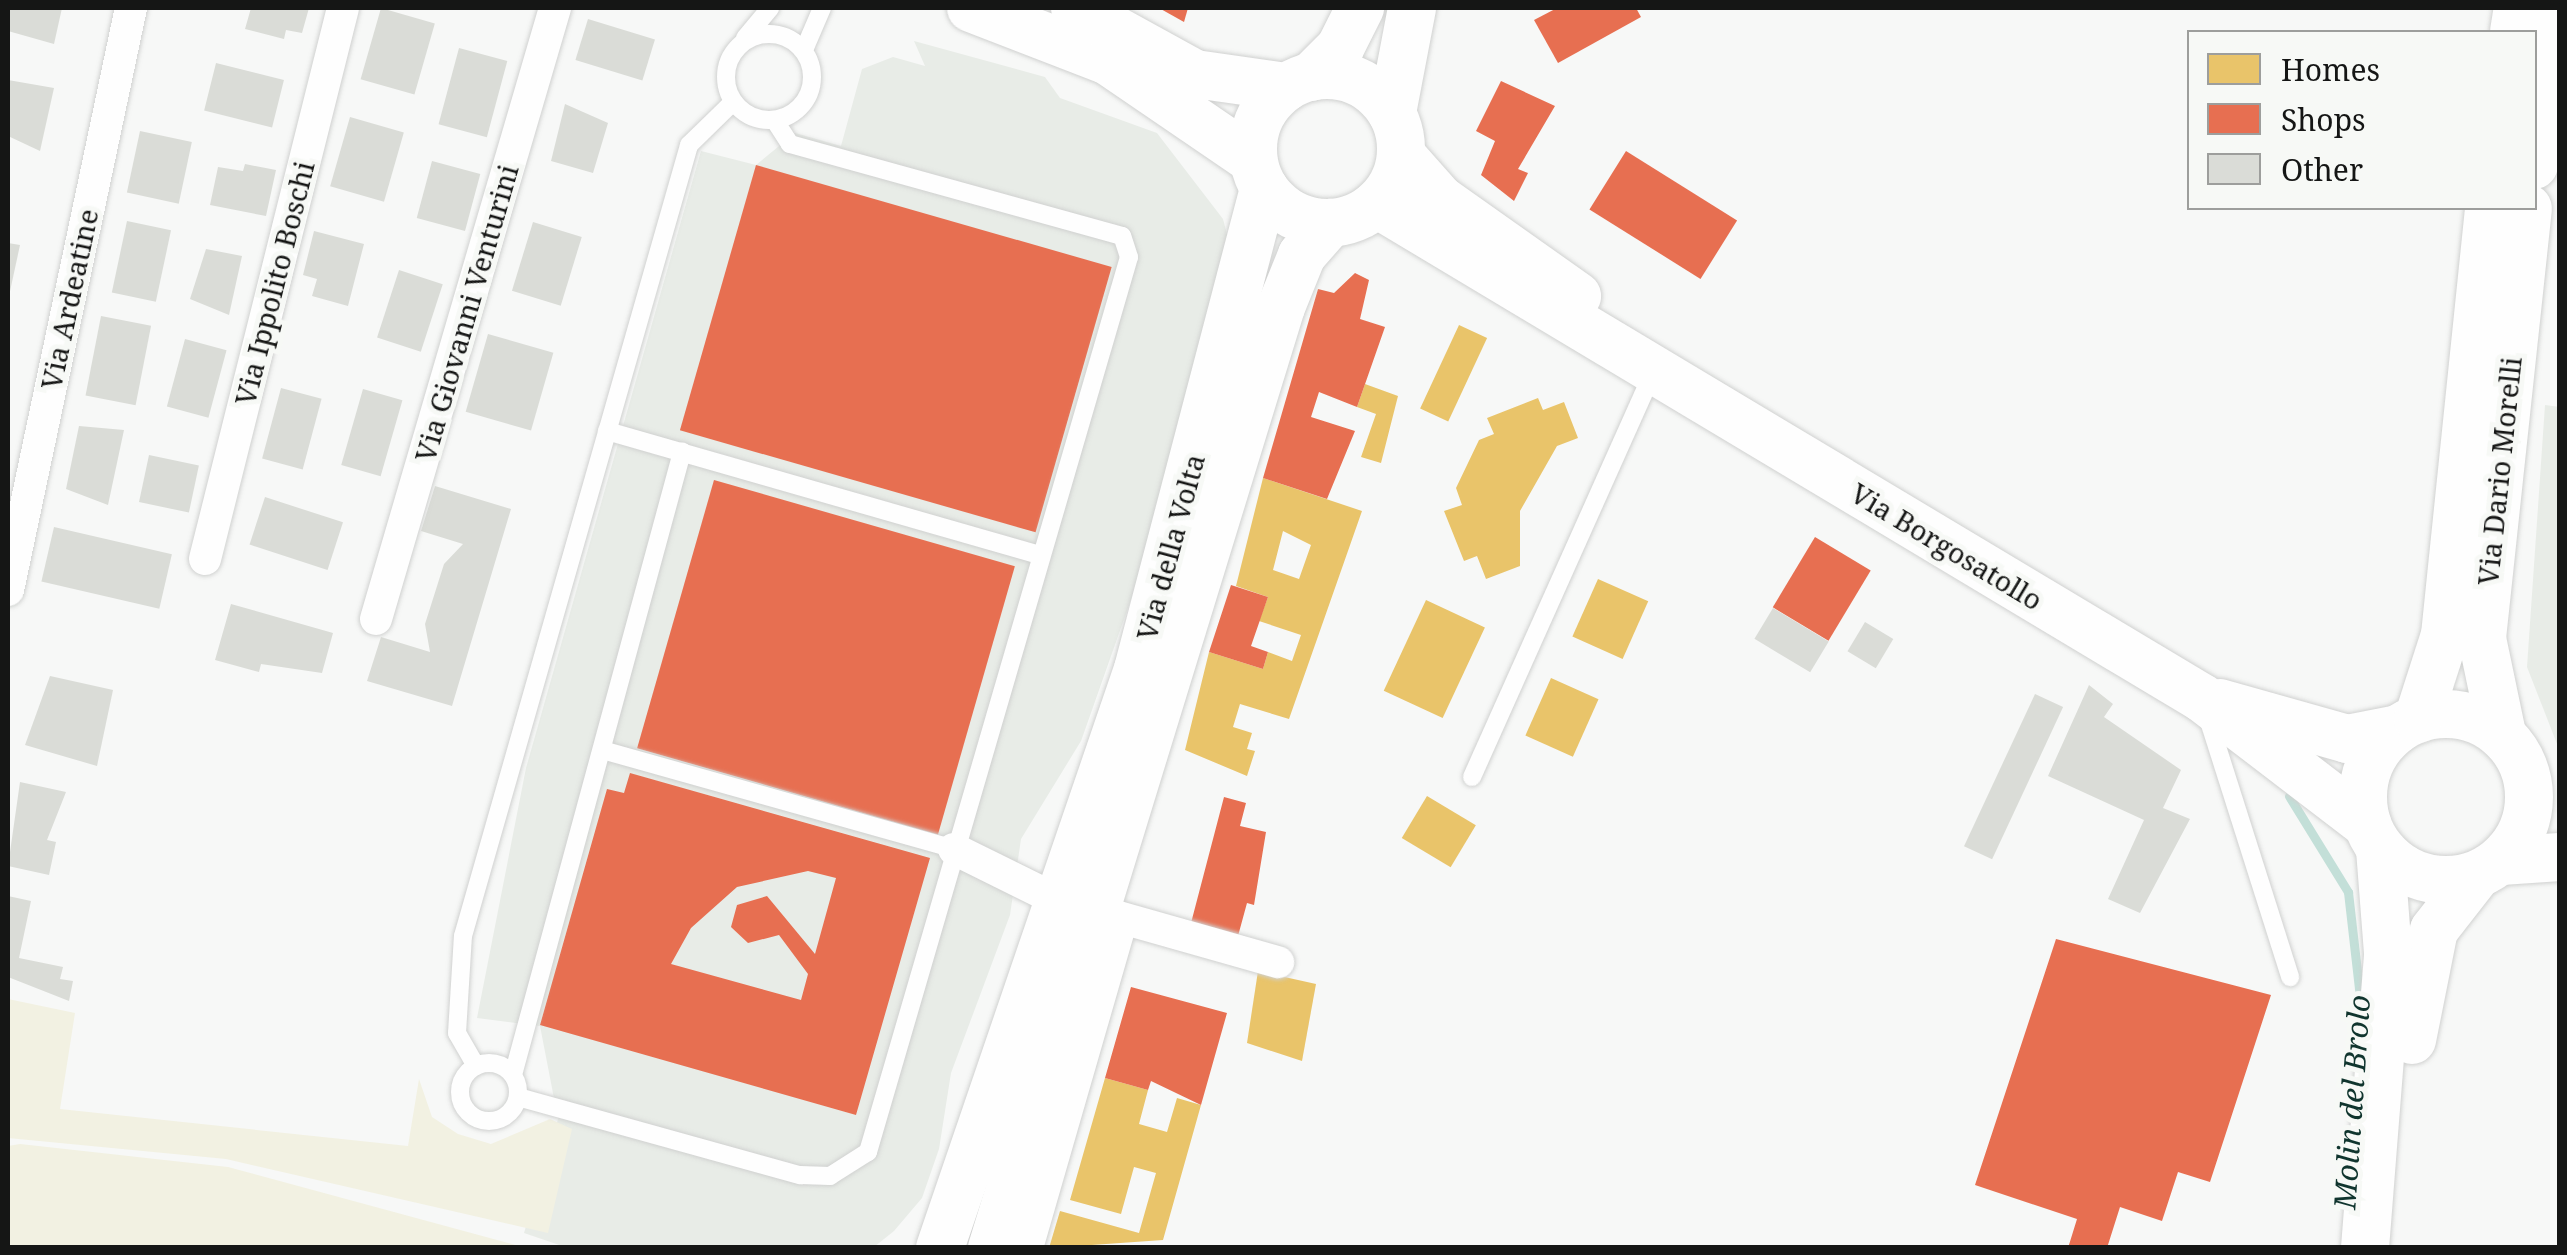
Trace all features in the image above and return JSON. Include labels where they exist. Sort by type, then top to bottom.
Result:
[{"type":"main road","points":[[972,8],[1108,61],[1258,174],[1292,214],[1330,224]]},
{"type":"main road","points":[[1075,8],[1195,74],[1299,82],[1349,78],[1396,134]]},
{"type":"main road","name":"Via della Volta","points":[[940,1248],[1090,909],[1138,669],[1258,174],[1263,111],[1340,48],[1360,8]]},
{"type":"main road","points":[[1377,204],[1396,134],[1412,8]]},
{"type":"main road","points":[[2537,146],[2559,8]]},
{"type":"main road","name":"Via Borgosatollo","points":[[1396,134],[1440,199],[1624,330],[1673,383]]},
{"type":"main road","name":"Via della Volta","points":[[992,1248],[1090,909],[1281,307],[1302,255],[1330,224],[1377,204]]},
{"type":"main road","name":"Via Borgosatollo","points":[[1377,204],[2202,698],[2373,836]]},
{"type":"main road","name":"Via Dario Morelli","points":[[2408,724],[2444,635],[2489,210]]},
{"type":"main road","name":"Via Dario Morelli","points":[[2511,745],[2482,638],[2528,210]]},
{"type":"main road","name":"Via Borgosatollo","points":[[2202,698],[2348,739],[2408,724]]},
{"type":"main road","points":[[2365,1248],[2388,953],[2367,772],[2408,724],[2462,715],[2511,745],[2560,786]]},
{"type":"main road","points":[[2398,1248],[2416,990],[2434,930],[2489,868],[2529,812],[2511,745]]},
{"type":"main road","points":[[2373,836],[2424,878],[2560,856]]},
{"type":"street","name":"Via Ardeatine","points":[[8,590],[132,8]]},
{"type":"street","name":"Via Ippolito Boschi","points":[[205,559],[343,8]]},
{"type":"street","name":"Via Giovanni Venturini","points":[[376,619],[555,8]]},
{"type":"street","points":[[954,850],[1090,909],[1278,962]]},
{"type":"street","name":"Via della Volta","points":[[1027,1248],[1090,909]]},
{"type":"lane","points":[[518,1097],[800,1175],[844,1171],[876,1140],[954,850],[1130,242],[790,144],[775,120],[733,102],[725,79],[739,46],[770,8]]},
{"type":"lane","points":[[775,120],[807,99],[812,74],[804,50],[822,8]]},
{"type":"lane","points":[[739,46],[772,34],[804,50]]},
{"type":"lane","points":[[476,1066],[457,1032],[462,936],[689,144],[733,102]]},
{"type":"lane","points":[[1472,777],[1673,383]]},
{"type":"lane","points":[[606,430],[1040,556]]},
{"type":"lane","points":[[518,1097],[512,1075],[606,751],[674,450]]},
{"type":"lane","points":[[2202,698],[2290,977]]},
{"type":"lane","points":[[606,751],[954,850]]},
{"type":"lane","points":[[512,1075],[496,1064],[476,1066],[460,1088],[471,1116],[497,1121],[518,1097]]},
{"type":"shaded area","points":[[914,41],[1045,77],[1060,98],[1157,133],[1223,219],[1229,242],[1147,554],[1081,741],[1021,839],[1010,915],[951,1073],[939,1149],[922,1198],[894,1231],[874,1247],[568,1248],[524,1233],[558,1119],[540,1026],[477,1018],[526,768],[701,151],[756,165],[795,133],[841,146],[862,69],[893,57],[925,66]]},
{"type":"shaded area","points":[[2545,405],[2560,407],[2559,749],[2527,667]]},
{"type":"shaded area","points":[[8,999],[75,1013],[60,1109],[408,1146],[419,1079],[432,1117],[458,1134],[491,1144],[550,1119],[572,1129],[548,1233],[226,1159],[8,1138]]},
{"type":"shaded area","points":[[20,1144],[228,1167],[523,1247],[8,1247],[8,1146]]},
{"type":"building: Homes","points":[[1459,325],[1487,338],[1448,421],[1420,408]]},
{"type":"building: Homes","points":[[1365,384],[1398,396],[1381,463],[1361,457],[1376,414],[1357,407]]},
{"type":"building: Homes","points":[[1538,398],[1543,410],[1564,402],[1578,438],[1557,446],[1520,511],[1520,566],[1486,579],[1477,556],[1464,561],[1444,511],[1462,505],[1456,488],[1479,440],[1494,434],[1487,418]]},
{"type":"building: Homes","points":[[1263,478],[1362,511],[1289,719],[1240,704],[1233,727],[1252,733],[1247,749],[1255,751],[1247,776],[1185,750],[1209,652],[1263,669],[1268,652],[1292,661],[1301,635],[1259,621],[1268,597],[1236,586]],"holes":[[[1283,531],[1311,545],[1299,579],[1273,570]]]},
{"type":"building: Homes","points":[[1598,579],[1648,601],[1623,659],[1572,637]]},
{"type":"building: Homes","points":[[1426,600],[1485,627],[1443,718],[1384,691]]},
{"type":"building: Homes","points":[[1551,678],[1599,699],[1573,757],[1525,736]]},
{"type":"building: Homes","points":[[1427,796],[1476,825],[1451,867],[1402,838]]},
{"type":"building: Homes","points":[[1258,971],[1316,984],[1302,1061],[1247,1043]]},
{"type":"building: Homes","points":[[1105,1078],[1148,1090],[1139,1124],[1167,1132],[1177,1098],[1201,1105],[1163,1240],[1049,1248],[1060,1211],[1139,1233],[1156,1173],[1134,1167],[1121,1214],[1070,1200]]},
{"type":"building: Shops","points":[[1159,8],[1188,8],[1184,22]]},
{"type":"building: Shops","points":[[1557,8],[1636,8],[1641,17],[1558,63],[1534,20]]},
{"type":"building: Shops","points":[[1501,81],[1555,106],[1518,169],[1528,173],[1514,201],[1481,175],[1495,141],[1476,131]]},
{"type":"building: Shops","points":[[1626,151],[1737,220],[1701,279],[1589,210]]},
{"type":"building: Shops","points":[[756,165],[1112,267],[1036,532],[680,430]]},
{"type":"building: Shops","points":[[1355,273],[1369,280],[1360,319],[1385,327],[1357,407],[1319,392],[1311,417],[1355,431],[1327,499],[1263,478],[1318,289],[1334,293]]},
{"type":"building: Shops","points":[[714,480],[1015,566],[938,834],[637,748]]},
{"type":"building: Shops","points":[[1815,537],[1871,570],[1828,641],[1773,607]]},
{"type":"building: Shops","points":[[1231,585],[1268,597],[1251,646],[1268,652],[1263,669],[1209,652]]},
{"type":"building: Shops","points":[[630,773],[930,858],[856,1115],[540,1025],[607,789],[624,793]],"holes":[[[808,871],[836,878],[815,954],[767,896],[737,905],[731,927],[748,943],[779,935],[808,974],[801,1000],[671,964],[691,928],[737,887]]]},
{"type":"building: Shops","points":[[1224,797],[1246,803],[1240,826],[1266,832],[1254,905],[1247,903],[1238,936],[1191,923]]},
{"type":"building: Shops","points":[[2056,939],[2271,995],[2210,1182],[2178,1172],[2162,1221],[2120,1207],[2107,1248],[2068,1248],[2077,1219],[1975,1185]]},
{"type":"building: Shops","points":[[1131,987],[1227,1013],[1201,1105],[1151,1081],[1148,1090],[1105,1078]]},
{"type":"building: Other","points":[[8,8],[62,8],[54,44],[8,31]]},
{"type":"building: Other","points":[[251,8],[309,8],[302,33],[286,30],[284,39],[245,29]]},
{"type":"building: Other","points":[[381,8],[435,23],[414,95],[361,79]]},
{"type":"building: Other","points":[[588,19],[655,39],[642,81],[575,60]]},
{"type":"building: Other","points":[[459,48],[507,61],[487,137],[439,124]]},
{"type":"building: Other","points":[[216,63],[284,80],[272,127],[204,111]]},
{"type":"building: Other","points":[[8,80],[54,88],[40,151],[8,136]]},
{"type":"building: Other","points":[[565,104],[608,123],[593,173],[551,161]]},
{"type":"building: Other","points":[[350,117],[404,132],[384,202],[330,186]]},
{"type":"building: Other","points":[[140,131],[192,142],[179,204],[127,193]]},
{"type":"building: Other","points":[[432,161],[480,174],[465,231],[417,218]]},
{"type":"building: Other","points":[[245,164],[276,170],[266,216],[210,205],[218,167],[243,171]]},
{"type":"building: Other","points":[[127,221],[171,230],[156,302],[112,292]]},
{"type":"building: Other","points":[[533,222],[582,237],[561,306],[512,291]]},
{"type":"building: Other","points":[[314,231],[364,244],[348,306],[312,296],[317,279],[303,275]]},
{"type":"building: Other","points":[[8,243],[20,245],[9,296],[8,296]]},
{"type":"building: Other","points":[[206,249],[242,256],[229,315],[190,299]]},
{"type":"building: Other","points":[[399,270],[443,284],[421,352],[377,338]]},
{"type":"building: Other","points":[[101,316],[151,326],[136,405],[86,396]]},
{"type":"building: Other","points":[[488,334],[553,353],[531,431],[466,412]]},
{"type":"building: Other","points":[[185,339],[227,350],[208,418],[167,407]]},
{"type":"building: Other","points":[[281,388],[322,399],[303,469],[262,459]]},
{"type":"building: Other","points":[[363,389],[402,400],[381,476],[341,465]]},
{"type":"building: Other","points":[[79,426],[124,430],[108,505],[66,489]]},
{"type":"building: Other","points":[[149,455],[199,466],[189,513],[139,502]]},
{"type":"building: Other","points":[[435,486],[511,509],[452,706],[367,681],[381,637],[430,652],[425,624],[444,564],[463,544],[421,531]]},
{"type":"building: Other","points":[[265,497],[343,522],[328,570],[250,545]]},
{"type":"building: Other","points":[[54,527],[172,554],[159,609],[41,582]]},
{"type":"building: Other","points":[[231,604],[333,633],[322,673],[261,664],[259,672],[215,660]]},
{"type":"building: Other","points":[[1773,608],[1829,641],[1810,672],[1754,639]]},
{"type":"building: Other","points":[[1865,622],[1893,639],[1876,668],[1847,651]]},
{"type":"building: Other","points":[[50,676],[113,690],[97,766],[25,745]]},
{"type":"building: Other","points":[[2089,685],[2113,704],[2104,717],[2181,770],[2163,808],[2190,819],[2140,913],[2108,899],[2144,820],[2048,776]]},
{"type":"building: Other","points":[[2035,694],[2063,707],[1992,859],[1964,846]]},
{"type":"building: Other","points":[[20,782],[66,792],[47,840],[56,842],[49,875],[8,866]]},
{"type":"building: Other","points":[[8,896],[31,901],[19,958],[63,967],[60,979],[73,981],[69,1001],[8,977]]},
{"type":"waterway","name":"Molin del Brolo","points":[[2289,796],[2348,892],[2361,1006]]}]
